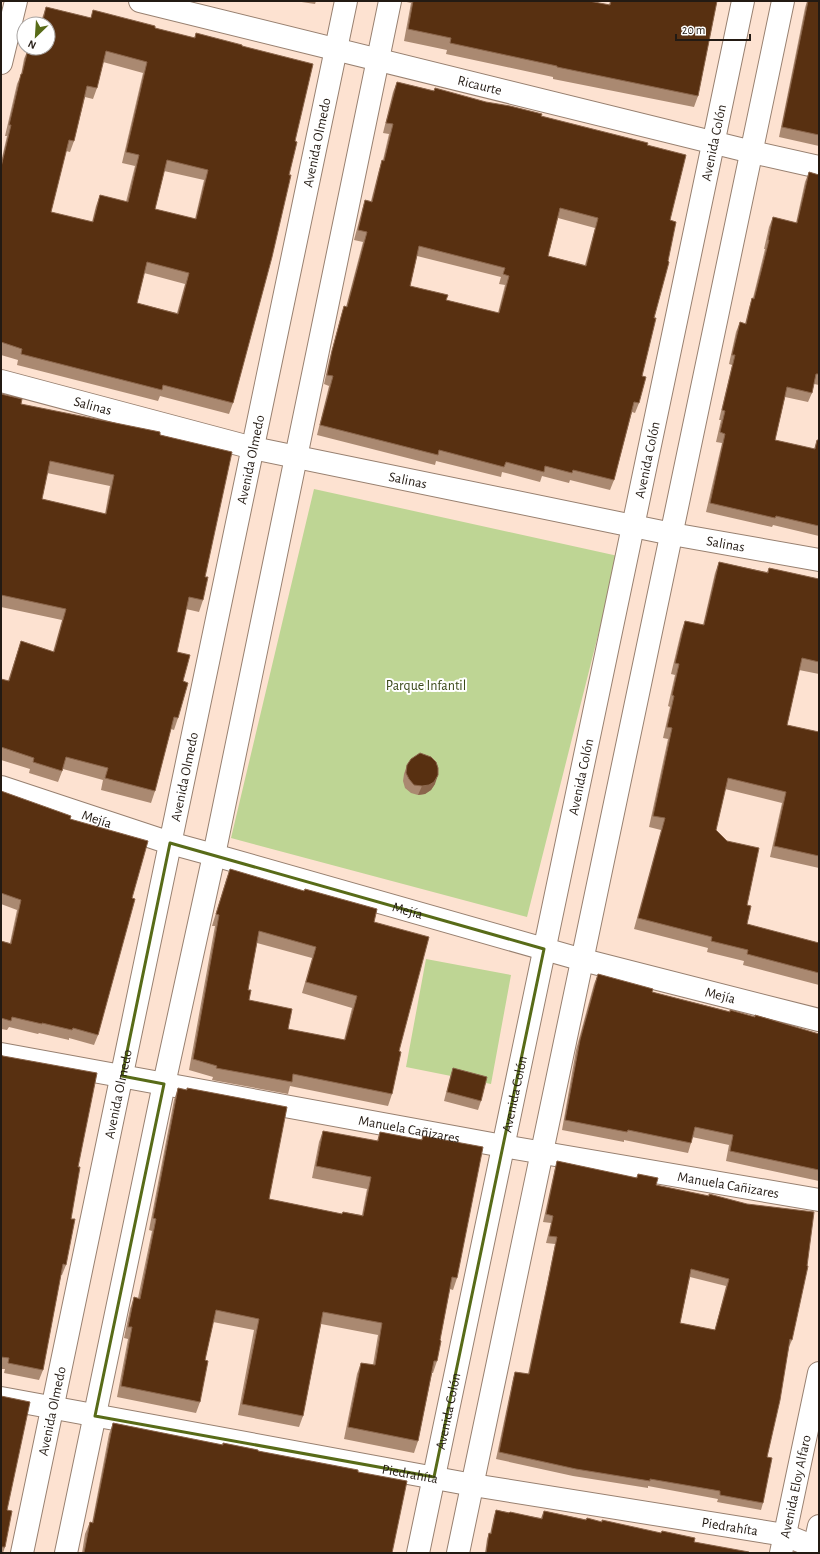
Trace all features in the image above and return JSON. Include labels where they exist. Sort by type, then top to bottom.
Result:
[{"type":"street","points":[[1,63],[16,1]]},
{"type":"street","name":"Ricaurte","points":[[140,1],[714,143],[819,167]]},
{"type":"street","name":"Avenida Olmedo","points":[[22,1553],[346,1]]},
{"type":"street","points":[[66,1553],[164,1084],[214,855],[390,1]]},
{"type":"street","name":"Avenida Colón","points":[[418,1553],[743,1]]},
{"type":"street","points":[[458,1553],[783,1]]},
{"type":"street","name":"Salinas","points":[[1,381],[253,448],[672,534],[819,560]]},
{"type":"street","name":"Mejía","points":[[1,788],[170,843],[583,960],[819,1020]]},
{"type":"street","name":"Manuela Cañizares","points":[[1,1054],[542,1153],[819,1200]]},
{"type":"street","name":"Avenida Eloy Alfaro","points":[[783,1544],[819,1373]]},
{"type":"street","name":"Piedrahíta","points":[[1,1398],[434,1477],[816,1550]]},
{"type":"street","points":[[816,1550],[819,1526]]},
{"type":"highlighted area","points":[[170,843],[544,949],[434,1477],[95,1416],[164,1084],[122,1076]]},
{"type":"green space","name":"Parque Infantil","points":[[314,489],[618,556],[527,917],[231,838]]},
{"type":"green space","points":[[426,959],[511,975],[491,1084],[406,1067]]},
{"type":"building","points":[[413,1],[589,1],[610,5],[611,1],[717,1],[698,96],[450,43],[451,38],[408,29]]},
{"type":"building","points":[[808,1],[819,1],[819,135],[782,127]]},
{"type":"building","points":[[46,7],[91,18],[93,10],[195,38],[196,33],[313,64],[295,141],[297,142],[289,175],[291,175],[272,257],[233,403],[163,385],[162,390],[21,354],[22,349],[1,342],[1,167],[11,125],[9,125],[26,56],[56,56],[56,16],[44,16]],"holes":[[[106,51],[147,62],[126,152],[139,155],[128,202],[100,195],[93,222],[51,212],[69,140],[74,141],[87,86],[97,88]],[[167,160],[208,170],[196,219],[155,209]],[[147,262],[189,273],[178,314],[137,303]]]},
{"type":"building","points":[[397,82],[434,91],[435,88],[486,102],[542,114],[541,116],[648,143],[647,145],[686,155],[670,220],[676,222],[669,262],[654,318],[656,318],[642,376],[646,377],[639,403],[634,402],[614,480],[573,470],[572,473],[545,466],[544,472],[506,462],[504,467],[439,450],[438,455],[320,425],[333,376],[327,375],[332,351],[344,306],[347,307],[367,232],[358,230],[365,200],[372,202],[382,160],[384,161],[393,124],[386,123]],"holes":[[[560,208],[598,218],[586,266],[548,256]],[[419,246],[505,268],[503,274],[509,276],[499,313],[446,300],[448,295],[410,286]]]},
{"type":"building","points":[[809,172],[819,175],[819,374],[816,374],[812,393],[787,387],[775,440],[815,449],[817,440],[819,440],[819,526],[776,516],[775,518],[710,503],[725,434],[720,432],[725,411],[722,410],[735,355],[732,355],[740,322],[746,324],[752,298],[754,299],[769,240],[773,217],[797,223]]},
{"type":"building","points":[[1,394],[22,399],[21,404],[160,432],[160,435],[232,452],[205,577],[208,577],[203,600],[189,597],[177,652],[190,655],[183,681],[188,683],[178,718],[174,717],[155,791],[105,778],[108,768],[66,757],[62,771],[33,762],[34,758],[1,747],[1,679],[9,681],[21,641],[54,652],[66,609],[1,595]],"holes":[[[50,461],[114,475],[106,514],[42,499]]]},
{"type":"building","points":[[719,562],[768,573],[769,568],[819,579],[819,662],[802,658],[787,725],[819,732],[819,856],[774,846],[786,792],[728,778],[716,830],[727,841],[759,848],[747,905],[751,906],[747,924],[819,943],[819,973],[747,954],[748,950],[711,941],[712,937],[638,918],[665,818],[653,816],[672,728],[667,727],[679,664],[675,663],[685,621],[704,625]]},
{"type":"building","points":[[420,753],[431,757],[436,762],[438,768],[438,775],[434,782],[429,785],[414,785],[406,773],[407,765],[411,759]]},
{"type":"building","points":[[1,791],[71,816],[70,819],[148,841],[132,898],[135,899],[98,1035],[73,1028],[72,1030],[12,1017],[11,1021],[1,1018],[1,941],[11,944],[21,900],[1,893]]},
{"type":"building","points":[[230,869],[304,891],[305,889],[377,909],[374,922],[429,937],[399,1051],[401,1052],[392,1094],[293,1074],[292,1082],[216,1068],[217,1066],[193,1059],[219,915],[216,914]],"holes":[[[259,931],[316,947],[306,982],[357,996],[345,1040],[288,1029],[292,1009],[249,1000],[251,990],[248,990]]]},
{"type":"building","points":[[598,974],[653,989],[652,992],[730,1012],[730,1010],[755,1017],[755,1015],[819,1034],[819,1170],[730,1151],[733,1135],[695,1127],[691,1143],[628,1130],[627,1132],[565,1120],[580,1040]]},
{"type":"building","points":[[1,1055],[97,1073],[78,1167],[80,1167],[71,1219],[75,1219],[66,1265],[63,1264],[43,1370],[8,1363],[9,1358],[1,1357]]},
{"type":"building","points":[[453,1068],[487,1077],[481,1101],[447,1092]]},
{"type":"building","points":[[178,1088],[187,1090],[187,1088],[287,1107],[269,1199],[342,1214],[343,1212],[363,1216],[371,1177],[316,1166],[323,1131],[378,1141],[380,1132],[422,1140],[423,1136],[483,1147],[457,1278],[452,1277],[437,1361],[434,1361],[418,1441],[348,1427],[361,1363],[375,1365],[382,1323],[323,1312],[303,1416],[242,1404],[259,1319],[216,1310],[205,1360],[208,1361],[200,1402],[121,1386],[132,1327],[128,1327],[134,1297],[140,1299],[156,1219],[153,1218]]},
{"type":"building","points":[[557,1161],[637,1178],[638,1174],[658,1178],[656,1185],[709,1196],[709,1194],[747,1204],[814,1212],[808,1266],[792,1340],[790,1339],[780,1400],[767,1457],[772,1458],[763,1503],[720,1495],[720,1491],[650,1479],[650,1481],[576,1469],[499,1452],[515,1372],[529,1374],[557,1237],[549,1236],[553,1216],[546,1214]],"holes":[[[691,1269],[729,1279],[715,1330],[680,1323]]]},
{"type":"building","points":[[1,1396],[30,1402],[7,1510],[12,1511],[5,1547],[1,1547]]},
{"type":"building","points":[[113,1423],[223,1445],[223,1443],[407,1481],[392,1553],[84,1553],[90,1522],[93,1523]]},
{"type":"building","points":[[496,1510],[542,1519],[544,1511],[586,1520],[587,1518],[602,1522],[602,1520],[661,1533],[662,1531],[695,1538],[694,1542],[749,1553],[486,1553],[489,1533],[491,1534]]}]
